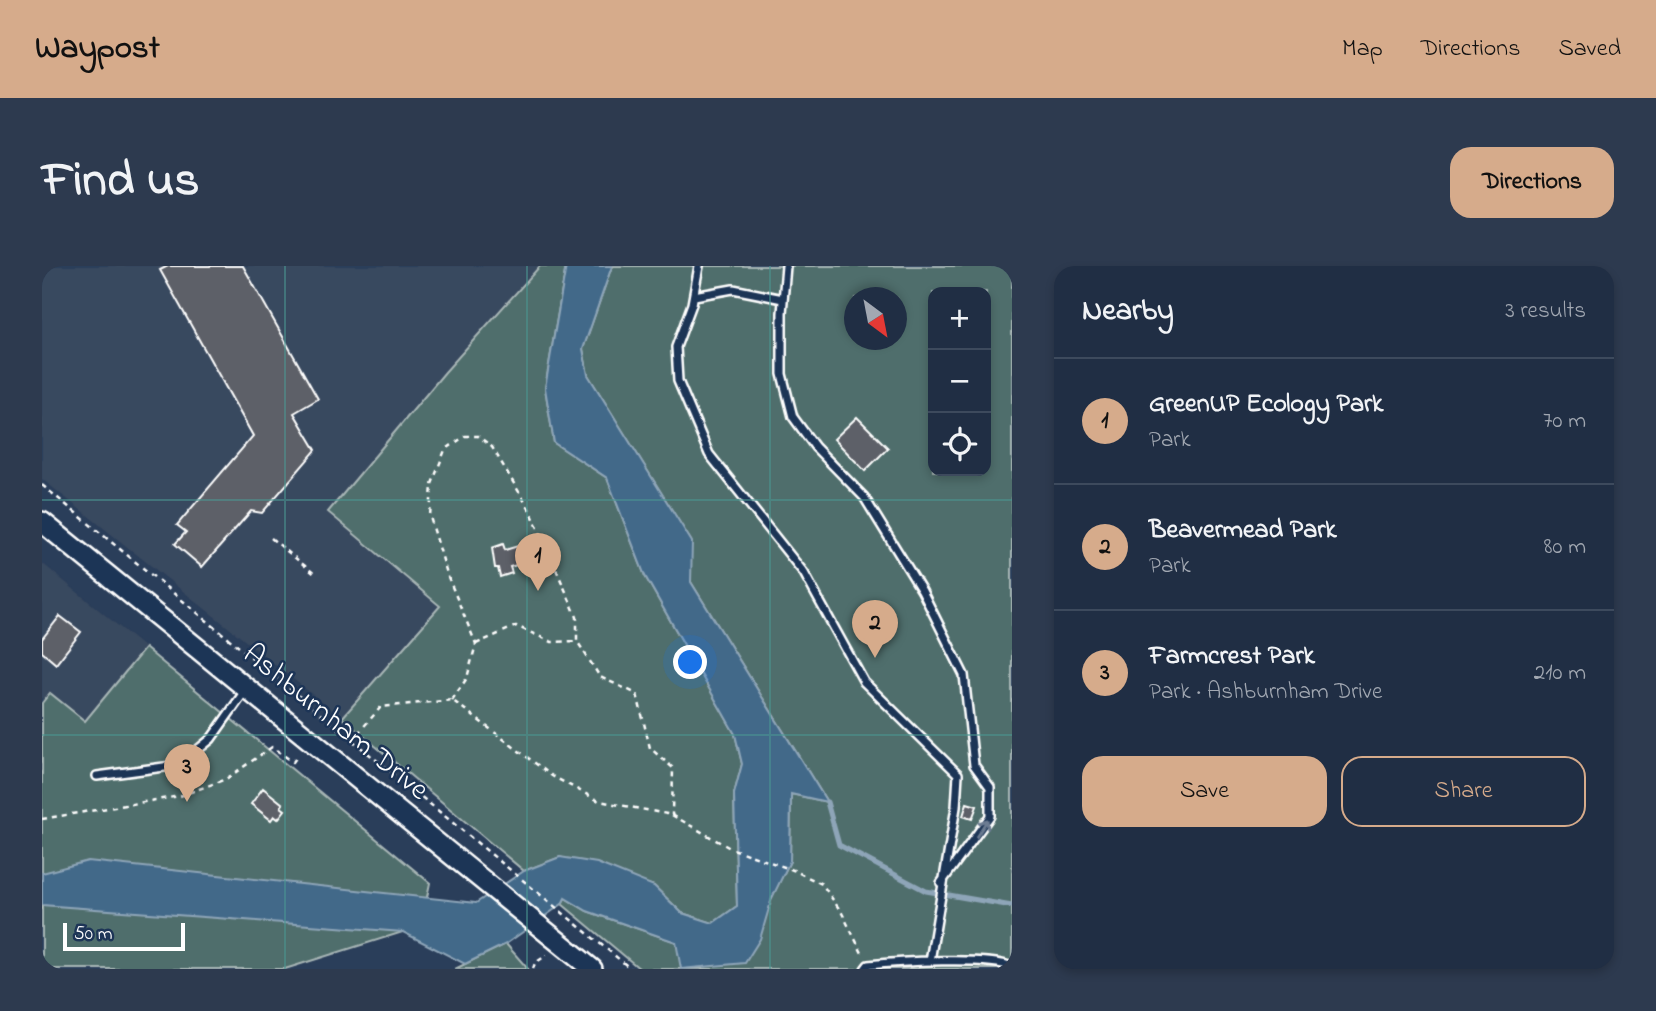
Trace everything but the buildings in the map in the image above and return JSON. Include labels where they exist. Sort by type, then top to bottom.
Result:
[{"type":"main road","name":"Ashburnham Drive","points":[[42,522],[246,691],[592,969]]},
{"type":"lane","points":[[699,266],[694,296],[676,347],[678,381],[709,454],[804,573],[864,682],[958,774],[956,807],[936,910],[930,961]]},
{"type":"lane","points":[[786,266],[782,374],[793,416],[815,447],[864,497],[922,591],[964,675],[974,765],[990,787],[990,816],[941,883]]},
{"type":"lane","points":[[694,296],[733,289],[783,299]]},
{"type":"lane","points":[[97,776],[179,765],[211,739],[246,691]]},
{"type":"lane","points":[[958,774],[974,765]]},
{"type":"lane","points":[[867,967],[930,961],[1012,967]]},
{"type":"path","points":[[452,700],[467,678],[476,644],[448,577],[430,517],[432,484],[445,450],[465,436],[478,436],[492,447],[531,512],[577,617],[577,641],[600,677],[637,694],[650,748],[673,768],[672,815]]},
{"type":"path","points":[[42,485],[631,969]]},
{"type":"path","points":[[271,538],[316,575]]},
{"type":"path","points":[[476,644],[516,626],[552,642],[577,641]]},
{"type":"path","points":[[352,740],[381,707],[452,700],[552,776],[599,801],[617,807],[672,815],[730,848],[793,870],[822,884],[842,913],[867,967]]},
{"type":"path","points":[[42,819],[180,796],[226,779],[272,747],[293,762]]},
{"type":"shaded area","points":[[42,266],[540,266],[445,372],[329,512],[440,606],[342,718],[42,479]]},
{"type":"shaded area","points":[[566,266],[612,266],[583,349],[588,375],[692,542],[691,582],[827,802],[791,794],[790,861],[772,898],[760,939],[745,963],[681,969],[676,942],[587,911],[565,898],[562,904],[506,944],[465,964],[403,932],[42,905],[42,873],[88,861],[476,903],[524,871],[560,857],[597,863],[654,886],[682,913],[713,923],[737,906],[734,794],[742,764],[735,734],[645,576],[607,478],[554,443],[545,388]]},
{"type":"shaded area","points":[[42,563],[145,648],[85,722],[50,693],[42,703]]},
{"type":"green space","points":[[540,266],[566,266],[545,388],[554,443],[607,478],[645,576],[735,734],[742,764],[734,794],[737,906],[713,923],[682,913],[654,886],[560,857],[524,871],[342,718],[440,606],[328,512],[445,372]]},
{"type":"green space","points":[[612,266],[1012,266],[1012,969],[640,969],[562,904],[565,898],[587,911],[676,942],[772,897],[790,861],[791,794],[827,802],[691,582],[691,541],[588,375],[583,349]]},
{"type":"green space","points":[[145,648],[430,883],[427,897],[403,932],[285,969],[42,969],[42,703],[50,693],[85,721]]},
{"type":"green space","points":[[506,944],[528,969],[455,969]]},
{"type":"waterway","points":[[827,802],[839,845],[926,891],[1012,906]]},
{"type":"place","name":"GreenUP Ecology Park","points":[[538,591]]},
{"type":"place","name":"Beavermead Park","points":[[875,658]]},
{"type":"place","name":"Farmcrest Park","points":[[187,802]]}]
